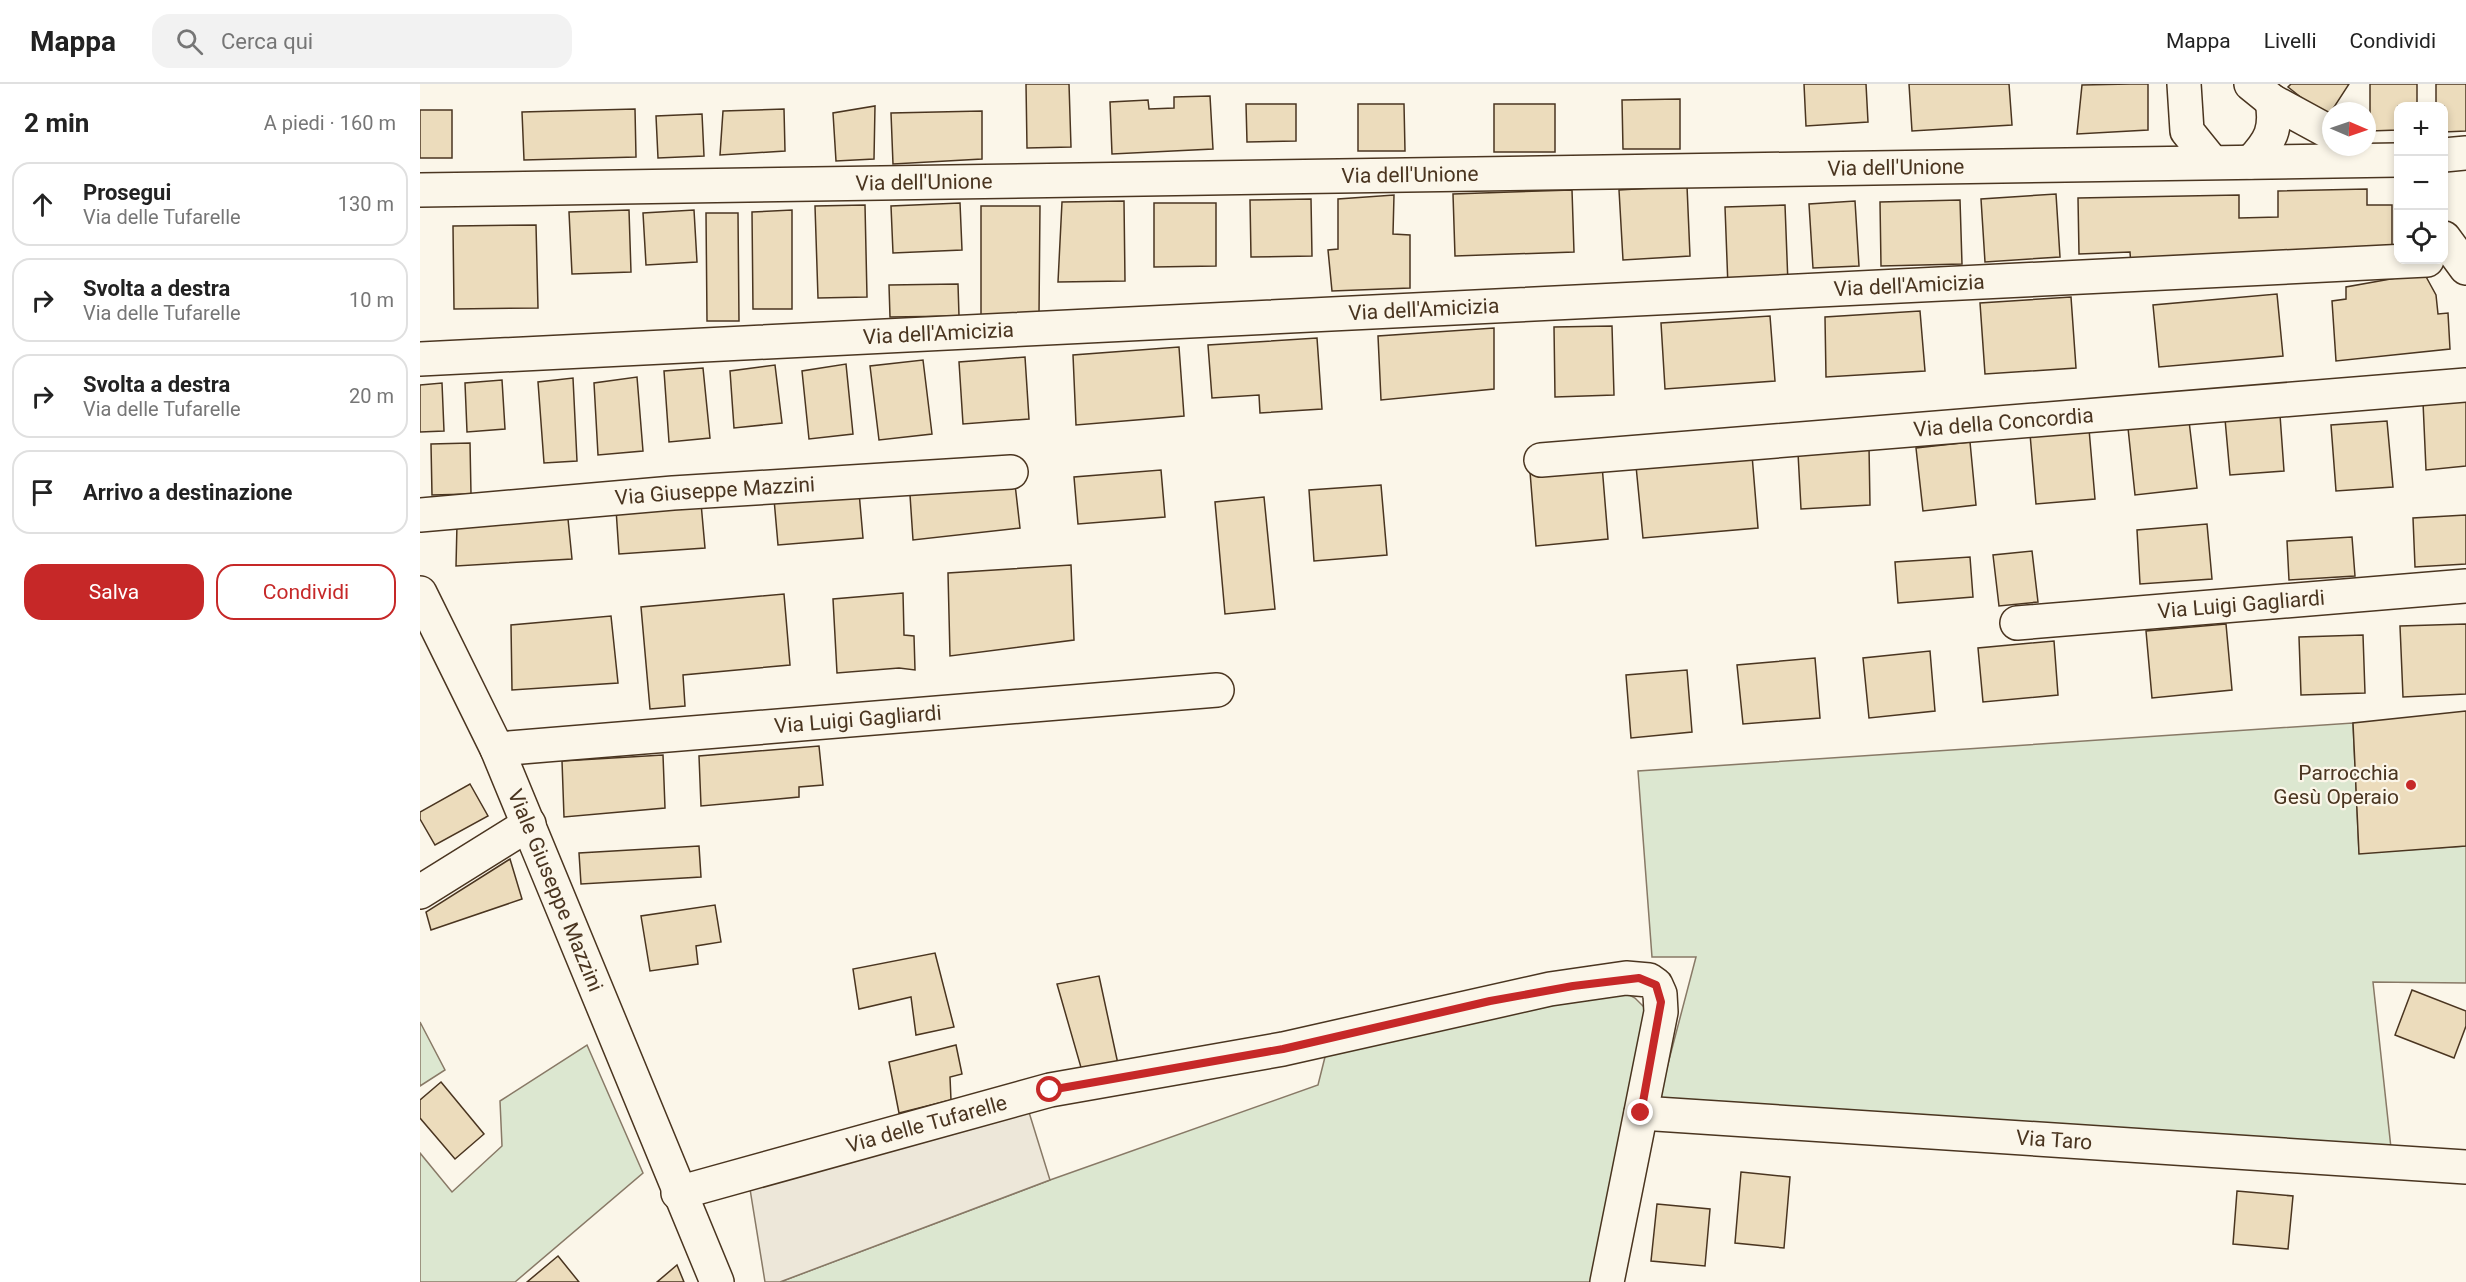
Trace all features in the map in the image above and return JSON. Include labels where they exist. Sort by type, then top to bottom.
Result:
[{"type":"street","points":[[2184,84],[2187,131],[2212,162]]},
{"type":"street","points":[[2262,92],[2322,128]]},
{"type":"street","points":[[2251,162],[2268,144],[2276,118],[2262,92]]},
{"type":"street","points":[[2448,155],[2466,153]]},
{"type":"street","name":"Via dell'Unione","points":[[420,190],[2212,162],[2384,163]]},
{"type":"street","name":"Via dell'Amicizia","points":[[420,359],[2394,262]]},
{"type":"street","name":"Via della Concordia","points":[[1541,460],[2466,385]]},
{"type":"street","name":"Via Giuseppe Mazzini","points":[[420,515],[673,493],[1011,472]]},
{"type":"street","name":"Via Luigi Gagliardi","points":[[2017,623],[2466,586]]},
{"type":"street","name":"Viale Giuseppe Mazzini","points":[[420,592],[497,749],[678,1193],[717,1282]]},
{"type":"street","name":"Via Luigi Gagliardi","points":[[497,749],[1217,690]]},
{"type":"street","points":[[420,892],[529,824]]},
{"type":"street","name":"Via delle Tufarelle","points":[[678,1193],[1050,1090],[1293,1047],[1517,996],[1626,978],[1649,980],[1656,985],[1660,994],[1661,1012],[1607,1282]]},
{"type":"street","name":"Via Taro","points":[[1641,1113],[2466,1167]]},
{"type":"green space","points":[[2353,723],[2359,853],[2466,846],[2466,983],[2373,982],[2391,1148],[1659,1098],[1696,957],[1652,957],[1638,771]]},
{"type":"green space","points":[[1622,991],[1635,998],[1647,1010],[1598,1282],[780,1282],[1050,1180],[1318,1085],[1326,1053]]},
{"type":"green space","points":[[420,1022],[445,1070],[420,1086]]},
{"type":"green space","points":[[587,1045],[643,1173],[515,1282],[420,1282],[420,1153],[452,1192],[502,1146],[500,1101]]},
{"type":"shaded area","points":[[1028,1109],[1050,1180],[780,1282],[765,1282],[750,1189]]},
{"type":"building","points":[[1026,84],[1069,84],[1071,147],[1027,148]]},
{"type":"building","points":[[1804,84],[1866,84],[1868,122],[1806,126]]},
{"type":"building","points":[[1909,84],[2009,84],[2012,125],[1912,131]]},
{"type":"building","points":[[2148,84],[2148,130],[2077,134],[2082,85]]},
{"type":"building","points":[[2291,84],[2349,84],[2337,102],[2322,102],[2322,114],[2288,87]]},
{"type":"building","points":[[2370,84],[2417,84],[2417,102],[2394,102],[2394,130],[2376,131],[2376,102],[2370,102]]},
{"type":"building","points":[[2436,84],[2466,84],[2466,131],[2448,132],[2448,102],[2436,102]]},
{"type":"building","points":[[1210,96],[1213,149],[1112,154],[1110,102],[1148,100],[1149,109],[1174,108],[1174,97]]},
{"type":"building","points":[[1680,99],[1680,149],[1623,149],[1622,100]]},
{"type":"building","points":[[1246,104],[1296,104],[1296,141],[1247,142]]},
{"type":"building","points":[[1358,104],[1404,104],[1405,151],[1358,151]]},
{"type":"building","points":[[1494,104],[1555,104],[1555,152],[1494,152]]},
{"type":"building","points":[[875,106],[874,159],[836,161],[833,113]]},
{"type":"building","points":[[635,109],[636,157],[524,160],[522,112]]},
{"type":"building","points":[[784,109],[785,151],[720,155],[723,111]]},
{"type":"building","points":[[420,110],[452,110],[452,158],[420,158]]},
{"type":"building","points":[[982,111],[982,159],[893,164],[891,113]]},
{"type":"building","points":[[702,114],[704,156],[658,158],[656,116]]},
{"type":"building","points":[[1687,186],[1690,256],[1623,260],[1619,190]]},
{"type":"building","points":[[2367,189],[2367,205],[2392,205],[2392,249],[2131,266],[2130,252],[2079,254],[2078,198],[2239,195],[2239,218],[2278,217],[2278,191]]},
{"type":"building","points":[[1572,190],[1574,252],[1455,256],[1453,194]]},
{"type":"building","points":[[2056,194],[2060,257],[1985,262],[1981,199]]},
{"type":"building","points":[[1394,195],[1393,234],[1410,235],[1410,288],[1332,291],[1328,250],[1338,249],[1338,199]]},
{"type":"building","points":[[1311,199],[1312,256],[1251,257],[1250,200]]},
{"type":"building","points":[[1960,200],[1962,264],[1881,266],[1880,202]]},
{"type":"building","points":[[1124,201],[1125,281],[1058,282],[1062,202]]},
{"type":"building","points":[[1855,201],[1859,266],[1813,268],[1809,204]]},
{"type":"building","points":[[960,203],[962,250],[893,253],[891,206]]},
{"type":"building","points":[[1154,203],[1216,203],[1216,266],[1154,267]]},
{"type":"building","points":[[865,205],[867,297],[818,298],[815,206]]},
{"type":"building","points":[[1785,205],[1788,284],[1728,287],[1725,207]]},
{"type":"building","points":[[981,206],[1040,206],[1039,315],[981,315]]},
{"type":"building","points":[[629,210],[631,272],[572,274],[569,212]]},
{"type":"building","points":[[694,210],[697,262],[646,265],[643,213]]},
{"type":"building","points":[[792,210],[792,309],[753,309],[752,212]]},
{"type":"building","points":[[706,213],[738,213],[739,321],[707,321]]},
{"type":"building","points":[[536,225],[538,308],[454,309],[453,226]]},
{"type":"building","points":[[2424,273],[2436,295],[2438,314],[2448,313],[2450,349],[2336,361],[2332,301],[2346,299],[2346,287]]},
{"type":"building","points":[[958,284],[959,316],[890,317],[889,285]]},
{"type":"building","points":[[2277,294],[2283,356],[2159,367],[2153,305]]},
{"type":"building","points":[[2071,297],[2076,368],[1985,374],[1980,303]]},
{"type":"building","points":[[1920,311],[1925,371],[1826,377],[1825,317]]},
{"type":"building","points":[[1770,316],[1775,381],[1665,389],[1661,323]]},
{"type":"building","points":[[1612,326],[1614,395],[1555,397],[1554,327]]},
{"type":"building","points":[[1494,328],[1494,389],[1381,400],[1378,336]]},
{"type":"building","points":[[1317,338],[1322,409],[1260,413],[1259,395],[1212,398],[1208,345]]},
{"type":"building","points":[[1179,347],[1184,416],[1076,425],[1073,355]]},
{"type":"building","points":[[1025,357],[1029,419],[963,424],[959,362]]},
{"type":"building","points":[[923,360],[932,434],[879,440],[870,366]]},
{"type":"building","points":[[846,364],[853,434],[809,439],[802,371]]},
{"type":"building","points":[[775,365],[782,423],[734,428],[730,371]]},
{"type":"building","points":[[703,368],[710,438],[669,442],[664,371]]},
{"type":"building","points":[[637,377],[643,451],[598,455],[594,383]]},
{"type":"building","points":[[573,378],[577,461],[544,463],[538,382]]},
{"type":"building","points":[[502,380],[505,429],[467,432],[465,383]]},
{"type":"building","points":[[442,383],[444,431],[420,432],[420,385]]},
{"type":"building","points":[[2466,401],[2466,466],[2426,470],[2423,402]]},
{"type":"building","points":[[2280,415],[2284,471],[2230,475],[2225,419]]},
{"type":"building","points":[[2189,421],[2197,488],[2135,495],[2128,428]]},
{"type":"building","points":[[2387,421],[2393,487],[2336,491],[2331,425]]},
{"type":"building","points":[[2089,429],[2095,499],[2036,504],[2030,434]]},
{"type":"building","points":[[1970,442],[1976,505],[1923,511],[1916,448]]},
{"type":"building","points":[[470,443],[471,494],[432,495],[431,444]]},
{"type":"building","points":[[1869,446],[1870,505],[1801,509],[1798,453]]},
{"type":"building","points":[[1752,455],[1758,528],[1643,538],[1636,466]]},
{"type":"building","points":[[1602,465],[1608,539],[1536,546],[1530,472]]},
{"type":"building","points":[[1161,470],[1165,517],[1078,524],[1074,477]]},
{"type":"building","points":[[1015,484],[1020,528],[913,540],[910,495]]},
{"type":"building","points":[[1381,485],[1387,555],[1314,561],[1309,490]]},
{"type":"building","points":[[859,492],[863,538],[778,545],[774,499]]},
{"type":"building","points":[[1264,497],[1275,609],[1225,614],[1215,502]]},
{"type":"building","points":[[701,503],[705,548],[619,554],[616,509]]},
{"type":"building","points":[[567,509],[572,559],[456,566],[457,524]]},
{"type":"building","points":[[2466,515],[2466,564],[2415,567],[2413,518]]},
{"type":"building","points":[[2207,524],[2212,579],[2140,584],[2137,530]]},
{"type":"building","points":[[2352,537],[2355,576],[2289,580],[2287,541]]},
{"type":"building","points":[[2032,551],[2038,602],[1999,606],[1993,555]]},
{"type":"building","points":[[1970,557],[1973,597],[1898,603],[1895,562]]},
{"type":"building","points":[[1071,565],[1074,640],[950,656],[948,573]]},
{"type":"building","points":[[903,593],[904,635],[914,636],[915,670],[899,668],[837,673],[833,599]]},
{"type":"building","points":[[784,594],[790,665],[683,675],[685,706],[650,709],[641,607]]},
{"type":"building","points":[[611,616],[618,683],[512,690],[511,625]]},
{"type":"building","points":[[2226,624],[2232,690],[2152,698],[2146,631]]},
{"type":"building","points":[[2466,624],[2466,694],[2403,697],[2400,626]]},
{"type":"building","points":[[2363,635],[2365,693],[2301,695],[2299,637]]},
{"type":"building","points":[[2054,641],[2058,695],[1983,702],[1978,648]]},
{"type":"building","points":[[1930,651],[1935,711],[1869,718],[1863,658]]},
{"type":"building","points":[[1815,658],[1820,718],[1743,724],[1737,665]]},
{"type":"building","points":[[1687,670],[1692,732],[1631,738],[1626,675]]},
{"type":"building","name":"Parrocchia Gesù Operaio","points":[[2466,711],[2466,846],[2359,854],[2353,723]]},
{"type":"building","points":[[819,746],[823,785],[799,787],[799,797],[701,806],[699,756]]},
{"type":"building","points":[[663,755],[665,808],[564,817],[562,761]]},
{"type":"building","points":[[470,784],[488,816],[435,845],[420,819],[420,812]]},
{"type":"building","points":[[699,846],[701,877],[581,884],[579,853]]},
{"type":"building","points":[[510,859],[522,899],[431,930],[426,912]]},
{"type":"building","points":[[715,905],[721,942],[696,946],[698,964],[650,971],[641,916]]},
{"type":"building","points":[[935,953],[954,1027],[916,1035],[911,997],[859,1009],[853,969]]},
{"type":"building","points":[[1099,976],[1118,1064],[1082,1071],[1057,984]]},
{"type":"building","points":[[2412,990],[2466,1011],[2466,1026],[2454,1058],[2395,1035]]},
{"type":"building","points":[[956,1045],[962,1074],[950,1077],[951,1100],[899,1113],[889,1062]]},
{"type":"building","points":[[441,1082],[484,1134],[455,1159],[420,1118],[420,1100]]},
{"type":"building","points":[[1741,1172],[1790,1177],[1784,1248],[1735,1243]]},
{"type":"building","points":[[2237,1191],[2293,1196],[2288,1249],[2233,1244]]},
{"type":"building","points":[[1657,1204],[1710,1209],[1705,1266],[1651,1261]]},
{"type":"building","points":[[558,1256],[579,1282],[527,1282]]},
{"type":"building","points":[[677,1265],[684,1282],[657,1282]]},
{"type":"place","name":"Parrocchia Gesù Operaio","points":[[2411,785]]},
{"type":"route","points":[[1050,1090],[1283,1049],[1490,1001],[1573,986],[1639,978],[1649,980],[1656,985],[1661,1002],[1641,1113]]}]
